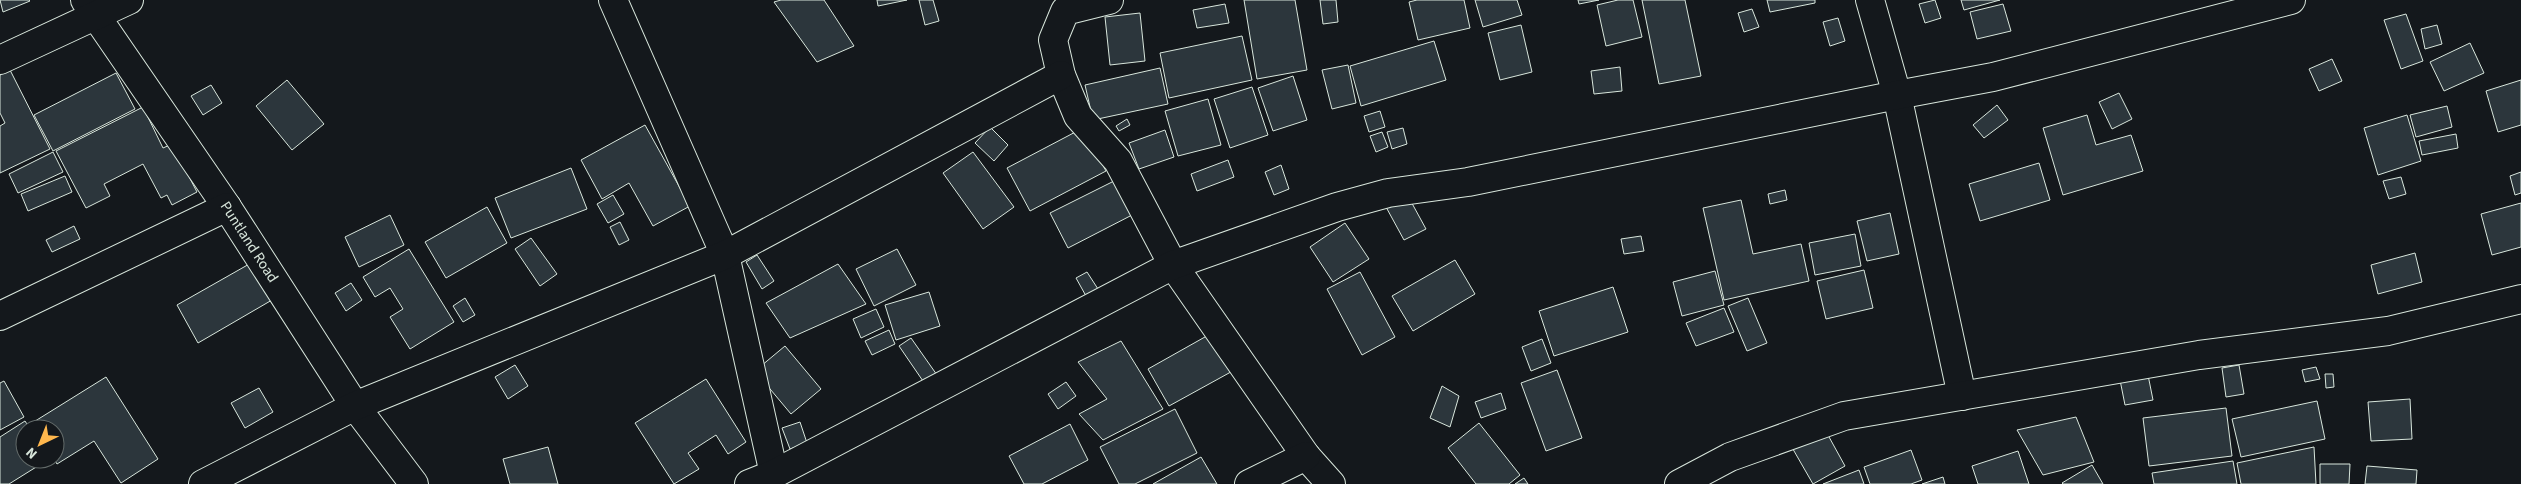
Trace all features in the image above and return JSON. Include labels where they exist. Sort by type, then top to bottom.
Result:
[{"type":"street","points":[[0,60],[91,8],[129,0]]},
{"type":"street","points":[[613,0],[725,255],[774,474]]},
{"type":"street","points":[[1109,0],[1065,11],[1053,40],[1061,75],[1078,116],[1118,161],[1174,265],[1306,456],[1331,484]]},
{"type":"street","points":[[1870,0],[1897,95],[1962,396]]},
{"type":"street","points":[[749,484],[774,474],[1174,265],[1337,207],[1388,194],[1468,182],[1897,95],[1993,78],[2291,0]]},
{"type":"street","name":"Puntland Road","points":[[91,8],[227,207],[355,406],[414,484]]},
{"type":"street","points":[[203,484],[355,406],[725,255],[1061,75]]},
{"type":"street","points":[[0,316],[227,207]]},
{"type":"street","points":[[1679,484],[1730,457],[1844,416],[2199,355],[2388,330],[2521,300]]},
{"type":"street","points":[[1250,484],[1306,456]]},
{"type":"building","points":[[0,0],[29,0],[30,1],[3,12]]},
{"type":"building","points":[[781,0],[824,0],[854,46],[817,62],[774,2]]},
{"type":"building","points":[[877,0],[907,0],[878,6]]},
{"type":"building","points":[[919,0],[933,0],[939,21],[925,25]]},
{"type":"building","points":[[1244,0],[1295,0],[1307,70],[1257,79]]},
{"type":"building","points":[[1320,0],[1336,0],[1338,22],[1323,24]]},
{"type":"building","points":[[1417,0],[1464,0],[1470,28],[1418,40],[1409,2]]},
{"type":"building","points":[[1475,0],[1517,0],[1522,15],[1483,27]]},
{"type":"building","points":[[1578,0],[1599,0],[1579,4]]},
{"type":"building","points":[[1618,0],[1633,0],[1642,37],[1606,46],[1597,5]]},
{"type":"building","points":[[1642,0],[1685,0],[1701,76],[1659,84]]},
{"type":"building","points":[[1767,0],[1815,0],[1815,3],[1770,12]]},
{"type":"building","points":[[1935,0],[1941,18],[1925,23],[1919,4]]},
{"type":"building","points":[[1961,0],[2000,0],[1964,10]]},
{"type":"building","points":[[1225,4],[1229,23],[1197,28],[1193,10]]},
{"type":"building","points":[[2003,4],[2011,31],[1977,39],[1970,12]]},
{"type":"building","points":[[1752,9],[1759,27],[1744,32],[1738,13]]},
{"type":"building","points":[[1140,13],[1145,61],[1110,65],[1105,17]]},
{"type":"building","points":[[2406,14],[2423,61],[2401,69],[2384,20]]},
{"type":"building","points":[[1838,18],[1845,41],[1830,46],[1823,22]]},
{"type":"building","points":[[1521,25],[1532,72],[1500,80],[1488,33]]},
{"type":"building","points":[[2437,25],[2442,44],[2425,49],[2421,29]]},
{"type":"building","points":[[1242,36],[1252,80],[1169,98],[1160,53]]},
{"type":"building","points":[[1434,41],[1446,80],[1361,106],[1350,66]]},
{"type":"building","points":[[2470,43],[2484,73],[2444,91],[2430,62]]},
{"type":"building","points":[[2332,59],[2342,81],[2319,91],[2309,69]]},
{"type":"building","points":[[1348,65],[1356,103],[1332,109],[1322,70]]},
{"type":"building","points":[[1620,67],[1622,91],[1594,94],[1591,71]]},
{"type":"building","points":[[1160,68],[1168,104],[1093,120],[1085,85]]},
{"type":"building","points":[[10,70],[50,149],[0,173],[0,126],[5,123],[0,113],[0,75]]},
{"type":"building","points":[[116,73],[135,109],[53,151],[34,115]]},
{"type":"building","points":[[1293,76],[1307,120],[1273,131],[1258,88]]},
{"type":"building","points":[[287,80],[324,124],[292,150],[256,106]]},
{"type":"building","points":[[2521,80],[2521,125],[2498,132],[2486,91]]},
{"type":"building","points":[[211,85],[222,103],[203,115],[191,96]]},
{"type":"building","points":[[1252,87],[1268,135],[1230,148],[1214,99]]},
{"type":"building","points":[[2119,93],[2132,119],[2112,129],[2099,102]]},
{"type":"building","points":[[1208,99],[1221,145],[1178,156],[1165,111]]},
{"type":"building","points":[[1997,105],[2008,120],[1984,138],[1973,125]]},
{"type":"building","points":[[2447,106],[2452,127],[2416,137],[2410,115]]},
{"type":"building","points":[[143,107],[163,148],[172,144],[197,192],[172,205],[167,195],[161,198],[143,164],[104,184],[110,196],[86,208],[56,151]]},
{"type":"building","points":[[1380,111],[1385,127],[1369,132],[1364,116]]},
{"type":"building","points":[[2087,115],[2096,145],[2131,135],[2143,171],[2063,195],[2043,128]]},
{"type":"building","points":[[2407,115],[2421,161],[2378,175],[2364,128]]},
{"type":"building","points":[[1127,119],[1130,125],[1119,131],[1116,126]]},
{"type":"building","points":[[645,125],[690,206],[653,226],[629,183],[602,199],[581,160]]},
{"type":"building","points":[[990,127],[1008,145],[994,161],[975,143]]},
{"type":"building","points":[[1083,128],[1106,171],[1030,211],[1007,168]]},
{"type":"building","points":[[1403,128],[1407,144],[1392,149],[1387,132]]},
{"type":"building","points":[[1165,130],[1174,157],[1139,169],[1129,143]]},
{"type":"building","points":[[1382,132],[1388,147],[1376,152],[1370,136]]},
{"type":"building","points":[[2456,134],[2458,148],[2422,155],[2419,141]]},
{"type":"building","points":[[53,152],[63,172],[18,193],[9,174]]},
{"type":"building","points":[[973,152],[1014,207],[983,229],[943,173]]},
{"type":"building","points":[[1228,160],[1234,177],[1197,191],[1191,174]]},
{"type":"building","points":[[2039,163],[2050,200],[1980,221],[1969,184]]},
{"type":"building","points":[[1281,165],[1289,189],[1274,195],[1265,172]]},
{"type":"building","points":[[571,168],[587,209],[511,238],[495,198]]},
{"type":"building","points":[[2521,172],[2521,193],[2515,195],[2510,176]]},
{"type":"building","points":[[65,176],[72,192],[28,211],[21,194]]},
{"type":"building","points":[[2401,177],[2406,194],[2389,199],[2383,181]]},
{"type":"building","points":[[1116,180],[1134,214],[1068,248],[1050,213]]},
{"type":"building","points":[[1785,190],[1787,200],[1770,204],[1768,194]]},
{"type":"building","points":[[613,195],[624,214],[608,223],[597,204]]},
{"type":"building","points":[[1408,196],[1426,229],[1404,240],[1386,207]]},
{"type":"building","points":[[1741,200],[1753,254],[1801,244],[1809,281],[1724,300],[1703,208]]},
{"type":"building","points":[[2521,203],[2521,247],[2492,255],[2481,214]]},
{"type":"building","points":[[487,207],[507,243],[446,278],[425,242]]},
{"type":"building","points":[[1890,213],[1899,254],[1867,261],[1857,221]]},
{"type":"building","points":[[390,215],[404,245],[359,267],[345,237]]},
{"type":"building","points":[[620,222],[629,240],[619,245],[610,227]]},
{"type":"building","points":[[1345,223],[1369,259],[1333,282],[1310,247]]},
{"type":"building","points":[[74,226],[80,239],[52,252],[46,240]]},
{"type":"building","points":[[1855,234],[1861,266],[1815,275],[1809,243]]},
{"type":"building","points":[[1641,236],[1644,251],[1624,254],[1621,239]]},
{"type":"building","points":[[531,238],[557,274],[540,286],[515,249]]},
{"type":"building","points":[[409,249],[454,322],[410,349],[390,317],[403,309],[390,288],[375,297],[363,277]]},
{"type":"building","points":[[897,249],[916,285],[874,306],[856,269]]},
{"type":"building","points":[[2415,253],[2422,282],[2378,294],[2371,265]]},
{"type":"building","points":[[757,255],[774,281],[762,289],[746,262]]},
{"type":"building","points":[[1455,260],[1475,294],[1413,331],[1392,296]]},
{"type":"building","points":[[251,263],[272,300],[198,343],[177,305]]},
{"type":"building","points":[[838,264],[866,304],[790,338],[766,303]]},
{"type":"building","points":[[1864,270],[1873,308],[1826,319],[1817,281]]},
{"type":"building","points":[[1715,271],[1724,305],[1682,316],[1673,282]]},
{"type":"building","points":[[1087,272],[1098,289],[1086,296],[1076,278]]},
{"type":"building","points":[[1360,272],[1395,337],[1362,355],[1327,289]]},
{"type":"building","points":[[351,283],[362,300],[346,311],[335,293]]},
{"type":"building","points":[[1613,287],[1628,332],[1554,356],[1539,311]]},
{"type":"building","points":[[929,292],[940,326],[896,340],[885,305]]},
{"type":"building","points":[[465,298],[475,315],[463,322],[453,306]]},
{"type":"building","points":[[1748,298],[1767,343],[1747,351],[1728,306]]},
{"type":"building","points":[[1724,308],[1734,332],[1696,346],[1686,323]]},
{"type":"building","points":[[876,309],[884,327],[861,338],[853,319]]},
{"type":"building","points":[[1228,324],[1249,362],[1169,406],[1148,369]]},
{"type":"building","points":[[889,330],[895,344],[872,355],[865,341]]},
{"type":"building","points":[[911,338],[937,375],[925,384],[899,346]]},
{"type":"building","points":[[1542,339],[1551,363],[1531,371],[1522,347]]},
{"type":"building","points":[[1121,341],[1163,409],[1103,440],[1079,414],[1107,399],[1078,362]]},
{"type":"building","points":[[785,346],[821,389],[791,414],[755,371]]},
{"type":"building","points":[[515,365],[528,386],[508,399],[495,377]]},
{"type":"building","points":[[2239,365],[2244,394],[2226,397],[2222,368]]},
{"type":"building","points":[[2316,367],[2320,379],[2305,382],[2302,370]]},
{"type":"building","points":[[1557,370],[1582,438],[1546,451],[1521,383]]},
{"type":"building","points":[[2325,374],[2333,374],[2334,387],[2326,388]]},
{"type":"building","points":[[2148,375],[2153,400],[2125,405],[2120,380]]},
{"type":"building","points":[[106,377],[158,459],[121,483],[94,441],[65,459],[65,419],[38,419]]},
{"type":"building","points":[[706,379],[746,442],[728,454],[716,435],[688,453],[699,469],[674,484],[635,423]]},
{"type":"building","points":[[4,381],[24,417],[15,419],[15,422],[0,430],[0,383]]},
{"type":"building","points":[[1066,382],[1076,396],[1058,409],[1048,394]]},
{"type":"building","points":[[1442,386],[1459,396],[1450,427],[1430,418]]},
{"type":"building","points":[[259,388],[273,412],[245,428],[231,403]]},
{"type":"building","points":[[1501,393],[1506,409],[1481,418],[1475,402]]},
{"type":"building","points":[[2410,399],[2412,439],[2371,441],[2368,402]]},
{"type":"building","points":[[2317,401],[2325,439],[2241,457],[2232,419]]},
{"type":"building","points":[[2226,408],[2232,456],[2149,466],[2143,418]]},
{"type":"building","points":[[1175,409],[1197,453],[1135,484],[1119,484],[1100,447]]},
{"type":"building","points":[[2076,417],[2094,462],[2043,475],[2017,430]]},
{"type":"building","points":[[800,422],[807,443],[790,449],[782,428]]},
{"type":"building","points":[[1479,423],[1520,475],[1509,484],[1476,484],[1448,448]]},
{"type":"building","points":[[1070,424],[1088,460],[1042,484],[1024,484],[1009,456]]},
{"type":"building","points":[[1823,426],[1845,466],[1813,484],[1790,444]]},
{"type":"building","points":[[15,427],[15,469],[33,469],[9,484],[0,484],[0,437]]},
{"type":"building","points":[[548,447],[558,484],[510,484],[503,459]]},
{"type":"building","points":[[2314,447],[2316,484],[2241,484],[2237,463]]},
{"type":"building","points":[[1911,450],[1922,480],[1911,484],[1870,484],[1864,467]]},
{"type":"building","points":[[2018,451],[2029,484],[1978,484],[1972,466]]},
{"type":"building","points":[[1201,457],[1217,484],[1153,484]]},
{"type":"building","points":[[2233,461],[2237,484],[2154,484],[2152,473]]},
{"type":"building","points":[[2320,464],[2350,464],[2349,484],[2320,484]]},
{"type":"building","points":[[2092,465],[2103,484],[2062,483]]},
{"type":"building","points":[[2367,466],[2417,470],[2416,484],[2365,484]]},
{"type":"building","points":[[1859,470],[1864,484],[1823,484]]},
{"type":"building","points":[[1943,477],[1945,484],[1922,484]]},
{"type":"building","points":[[1524,478],[1528,484],[1515,484]]}]
